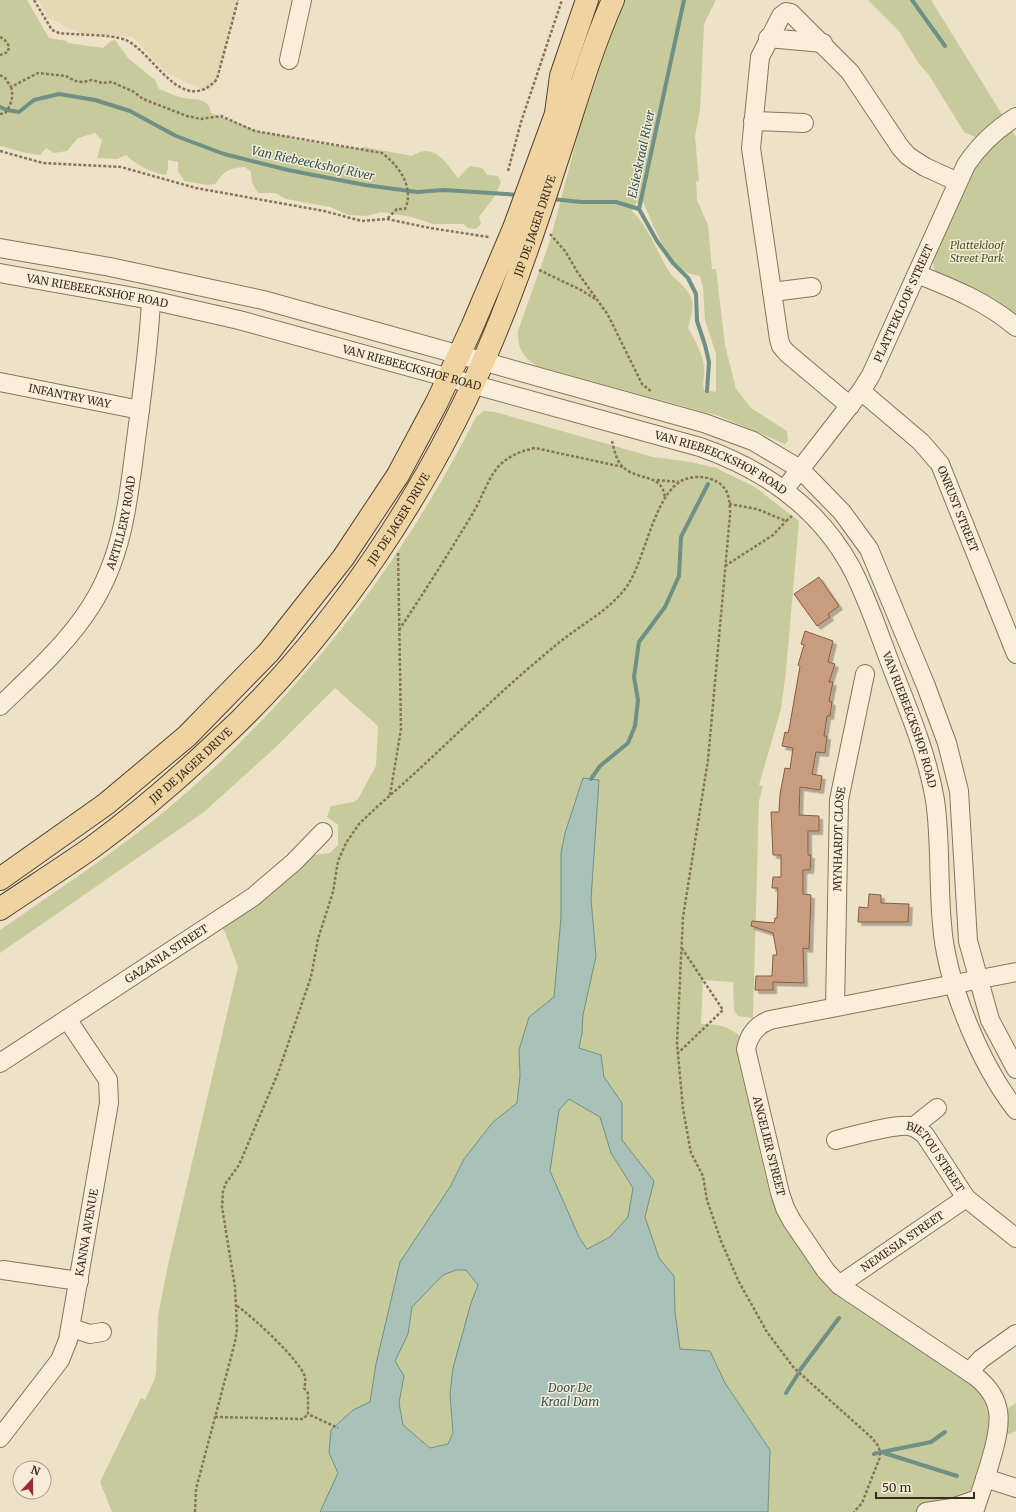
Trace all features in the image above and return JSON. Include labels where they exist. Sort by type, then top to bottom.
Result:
[{"type":"main road","points":[[556,113],[561,76],[587,0]]},
{"type":"main road","name":"JIP DE JAGER DRIVE","points":[[0,909],[93,846],[138,812],[218,742],[281,676],[322,628],[355,585],[392,530],[428,470],[472,386],[484,361],[509,298],[532,230],[550,157],[556,113],[596,0]]},
{"type":"main road","name":"JIP DE JAGER DRIVE","points":[[550,157],[613,0]]},
{"type":"main road","name":"JIP DE JAGER DRIVE","points":[[0,879],[78,825],[135,782],[214,710],[269,652],[325,583],[363,529],[411,452],[459,355],[532,230]]},
{"type":"street","points":[[289,60],[302,0]]},
{"type":"street","points":[[850,406],[784,350],[779,339],[751,156],[758,65],[768,38],[778,19],[785,13],[789,12],[823,43],[850,72],[900,147],[908,156],[925,167],[958,182]]},
{"type":"street","points":[[768,38],[823,43]]},
{"type":"street","name":"PLATTEKLOOF STREET","points":[[784,490],[861,391],[876,363],[966,165],[980,145],[992,133],[1016,117]]},
{"type":"street","points":[[753,121],[804,123]]},
{"type":"street","points":[[0,248],[110,267],[234,293],[484,361],[722,429],[754,441],[800,469],[842,512],[869,549],[887,588],[937,714],[947,743],[959,791],[968,940],[990,1020],[1016,1069]]},
{"type":"street","name":"VAN RIEBEECKSHOF ROAD","points":[[0,273],[151,300],[263,326],[472,386],[700,447],[748,467],[784,490],[812,514],[832,538],[852,569],[917,731],[934,800],[944,946],[954,984],[972,1033],[999,1084],[1016,1110]]},
{"type":"street","points":[[917,274],[976,301],[996,312],[1016,327]]},
{"type":"street","points":[[772,292],[812,287]]},
{"type":"street","name":"ARTILLERY ROAD","points":[[0,706],[58,648],[79,623],[103,586],[112,564],[123,528],[140,410],[151,300]]},
{"type":"street","name":"INFANTRY WAY","points":[[0,382],[140,410]]},
{"type":"street","name":"ONRUST STREET","points":[[861,391],[921,442],[940,464],[1016,654]]},
{"type":"street","name":"MYNHARDT CLOSE","points":[[835,1007],[839,800],[865,674]]},
{"type":"street","name":"GAZANIA STREET","points":[[0,1063],[253,896],[294,862],[323,832]]},
{"type":"street","name":"ANGELIER STREET","points":[[976,1505],[999,1428],[999,1412],[996,1403],[988,1388],[969,1372],[839,1285],[826,1271],[792,1221],[785,1208],[778,1186],[746,1049],[750,1037],[764,1022],[1016,972]]},
{"type":"street","name":"KANNA AVENUE","points":[[0,1438],[60,1360],[71,1328],[109,1103],[110,1091],[108,1080],[67,1019]]},
{"type":"street","points":[[913,1127],[936,1108]]},
{"type":"street","name":"BIETOU STREET","points":[[836,1140],[901,1126],[913,1127],[926,1135],[966,1198],[1016,1238]]},
{"type":"street","name":"NEMESIA STREET","points":[[839,1285],[966,1198]]},
{"type":"street","points":[[3,1270],[79,1281]]},
{"type":"street","points":[[71,1328],[90,1334],[102,1332]]},
{"type":"street","points":[[969,1372],[985,1356],[1016,1334]]},
{"type":"street","points":[[985,1478],[1016,1488]]},
{"type":"street","points":[[926,1512],[976,1505]]},
{"type":"path","points":[[34,0],[52,30],[59,33],[126,40],[136,47],[175,84],[187,90],[199,91],[209,88],[217,79],[238,0]]},
{"type":"path","points":[[508,171],[521,122],[562,0]]},
{"type":"path","points":[[0,37],[4,39],[9,46],[8,52],[0,55]]},
{"type":"path","points":[[11,87],[38,73],[66,76],[75,81],[83,82],[92,80],[102,83],[112,82],[134,92],[143,99],[187,116],[201,119],[221,116],[255,131],[382,153],[394,163],[406,181],[408,203],[405,209],[397,209],[387,218]]},
{"type":"path","points":[[0,75],[5,78],[11,87],[13,96],[5,113],[0,114]]},
{"type":"path","points":[[0,151],[43,163],[121,167],[196,188],[324,210],[362,222],[387,218],[430,228],[489,237]]},
{"type":"path","points":[[532,230],[565,251],[578,274],[608,315],[642,384],[655,395]]},
{"type":"path","points":[[539,270],[580,290],[599,302]]},
{"type":"path","points":[[612,441],[617,458],[623,467]]},
{"type":"path","points":[[399,630],[442,565],[476,508],[488,482],[498,467],[508,458],[521,451],[535,448],[623,467],[632,473],[656,480],[680,482]]},
{"type":"path","points":[[195,1512],[196,1489],[235,1342],[236,1306],[231,1258],[222,1207],[223,1191],[226,1183],[239,1165],[278,1073],[311,977],[318,939],[333,892],[338,861],[346,843],[359,824],[529,668],[564,638],[608,606],[630,582],[665,500],[675,485],[691,477],[713,480],[726,489],[730,515],[708,760],[683,916],[677,1054],[683,1109],[691,1153],[703,1176],[707,1200],[722,1241],[739,1282],[767,1332],[794,1368],[872,1438],[879,1447],[880,1457],[862,1503],[854,1512]]},
{"type":"path","points":[[656,480],[663,489],[665,500]]},
{"type":"path","points":[[729,504],[750,508],[786,521]]},
{"type":"path","points":[[725,566],[773,535],[795,513]]},
{"type":"path","points":[[390,796],[401,729],[398,549]]},
{"type":"path","points":[[677,1054],[723,1010],[681,947]]},
{"type":"path","points":[[215,1417],[303,1419],[308,1414],[308,1393],[304,1388],[306,1378],[300,1366],[248,1314],[236,1306]]},
{"type":"path","points":[[308,1414],[338,1428]]},
{"type":"shaded area","points":[[38,0],[239,0],[217,83],[210,90],[206,91],[167,74],[133,37],[79,33],[48,18]]},
{"type":"green space","points":[[0,0],[27,0],[49,38],[67,41],[67,43],[103,48],[111,41],[115,40],[128,58],[155,80],[159,89],[183,98],[201,100],[207,104],[211,113],[260,132],[289,136],[292,139],[359,149],[364,147],[412,156],[420,152],[433,152],[444,160],[458,178],[470,166],[482,168],[487,175],[498,176],[501,182],[495,196],[479,217],[481,224],[476,229],[468,228],[464,224],[433,224],[412,217],[381,212],[367,216],[348,215],[330,207],[286,199],[275,193],[258,193],[252,183],[251,172],[245,167],[227,171],[215,184],[207,185],[184,181],[178,171],[178,162],[168,160],[166,175],[144,168],[126,155],[117,159],[97,158],[102,140],[95,133],[78,138],[67,151],[54,153],[46,148],[40,155],[0,146]]},
{"type":"green space","points":[[623,0],[716,0],[704,24],[700,110],[695,136],[699,182],[696,181],[697,200],[708,225],[712,269],[716,269],[725,345],[736,389],[751,408],[787,431],[788,441],[785,444],[719,416],[537,366],[532,363],[522,352],[518,331],[550,241],[581,123]],"holes":[[[637,202],[643,202],[660,240],[677,265],[687,272],[700,276],[703,288],[705,320],[716,354],[716,392],[704,390],[702,358],[696,342],[688,328],[692,314],[691,297],[671,274],[649,233],[632,211]]]},
{"type":"green space","points":[[868,0],[931,0],[1003,116],[977,138],[964,132],[929,75],[919,64],[899,31]]},
{"type":"green space","name":"Plattekloof Street Park","points":[[1011,129],[1016,137],[1016,321],[935,272],[932,259],[971,172],[981,155]]},
{"type":"green space","points":[[484,411],[495,412],[653,457],[691,462],[716,468],[755,487],[799,521],[786,671],[781,709],[759,785],[763,786],[759,801],[753,1018],[738,1016],[734,1011],[733,982],[703,980],[701,1024],[721,1026],[730,1029],[740,1036],[737,1049],[739,1063],[769,1191],[776,1210],[812,1268],[827,1286],[842,1299],[968,1382],[984,1399],[991,1421],[988,1436],[964,1512],[768,1512],[770,1450],[725,1383],[710,1351],[680,1349],[675,1312],[674,1276],[659,1258],[645,1217],[654,1181],[622,1140],[622,1103],[604,1077],[601,1055],[579,1048],[583,1015],[596,956],[591,899],[599,780],[583,778],[561,853],[561,917],[554,998],[529,1017],[519,1050],[520,1076],[517,1103],[493,1122],[464,1159],[450,1187],[386,1323],[376,1364],[370,1402],[353,1410],[329,1453],[338,1473],[320,1512],[112,1512],[100,1482],[141,1398],[145,1400],[154,1381],[156,1373],[158,1316],[168,1265],[238,967],[225,932],[220,926],[305,861],[315,855],[330,853],[338,845],[338,825],[327,817],[331,806],[354,802],[358,799],[376,766],[378,726],[335,688],[276,747],[204,812],[0,953],[0,930],[84,872],[145,827],[213,769],[258,725],[341,630],[378,579],[414,527],[446,473],[476,417]]},
{"type":"green space","points":[[569,1099],[600,1117],[611,1153],[633,1188],[628,1217],[610,1237],[586,1249],[579,1237],[550,1171],[559,1110]]},
{"type":"green space","points":[[456,1270],[466,1270],[478,1285],[471,1303],[450,1394],[453,1433],[448,1444],[430,1448],[403,1425],[399,1403],[404,1376],[395,1361],[408,1334],[412,1307],[443,1275]]},
{"type":"green space","points":[[1016,1403],[1016,1431],[1007,1435],[1007,1409]]},
{"type":"water","name":"Door De Kraal Dam","points":[[583,778],[599,780],[591,899],[596,956],[583,1015],[579,1048],[601,1055],[604,1077],[622,1103],[622,1140],[654,1181],[645,1217],[659,1258],[674,1276],[675,1312],[680,1349],[710,1351],[725,1383],[770,1450],[768,1512],[320,1512],[338,1473],[329,1453],[331,1430],[353,1410],[370,1402],[376,1364],[400,1262],[450,1187],[464,1159],[493,1122],[517,1103],[520,1076],[519,1050],[529,1017],[554,997],[561,917],[561,853],[565,833]],"holes":[[[569,1099],[600,1117],[611,1153],[633,1188],[628,1217],[610,1237],[587,1249],[579,1237],[550,1171],[559,1110]],[[456,1270],[466,1270],[478,1285],[471,1303],[453,1368],[450,1394],[453,1433],[448,1444],[430,1448],[403,1425],[399,1403],[404,1376],[395,1361],[408,1334],[412,1307],[443,1275]]]},
{"type":"building","points":[[819,577],[839,606],[828,614],[830,617],[817,626],[794,594]]},
{"type":"building","points":[[805,631],[833,641],[828,662],[835,664],[829,682],[833,682],[829,701],[832,702],[830,716],[827,716],[824,736],[827,736],[825,753],[816,752],[812,774],[822,776],[820,790],[800,787],[799,815],[819,816],[819,831],[808,831],[808,855],[811,855],[810,870],[803,870],[803,894],[811,895],[809,949],[803,948],[804,983],[773,982],[773,990],[755,990],[756,976],[772,976],[773,955],[777,955],[773,933],[751,926],[752,921],[774,923],[775,918],[777,918],[778,888],[772,888],[773,877],[781,877],[781,855],[773,855],[771,812],[779,812],[780,794],[785,768],[790,769],[793,748],[782,746],[785,732],[788,733],[790,724],[800,666],[798,665],[804,645],[801,644]]},
{"type":"building","points":[[869,894],[881,895],[881,903],[909,904],[908,922],[858,922],[859,907],[868,908]]},
{"type":"waterway","name":"Elsieskraal River","points":[[684,0],[639,209],[657,241],[673,263],[688,278],[696,294],[697,321],[709,362],[707,391]]},
{"type":"waterway","points":[[912,0],[945,46]]},
{"type":"waterway","name":"Van Riebeeckshof River","points":[[0,107],[19,112],[34,100],[59,94],[95,100],[130,111],[176,136],[224,154],[288,170],[365,185],[417,192],[444,190],[520,195]]},
{"type":"waterway","name":"Van Riebeeckshof River","points":[[552,199],[581,202],[616,202],[639,209]]},
{"type":"waterway","name":"Elsieskraal River","points":[[591,779],[600,766],[628,743],[635,726],[638,700],[634,677],[639,642],[665,607],[679,576],[681,537],[708,484]]},
{"type":"waterway","points":[[800,1370],[839,1318]]},
{"type":"waterway","points":[[786,1393],[798,1374]]},
{"type":"waterway","points":[[882,1452],[931,1442],[945,1432]]},
{"type":"waterway","points":[[881,1452],[957,1476]]}]
